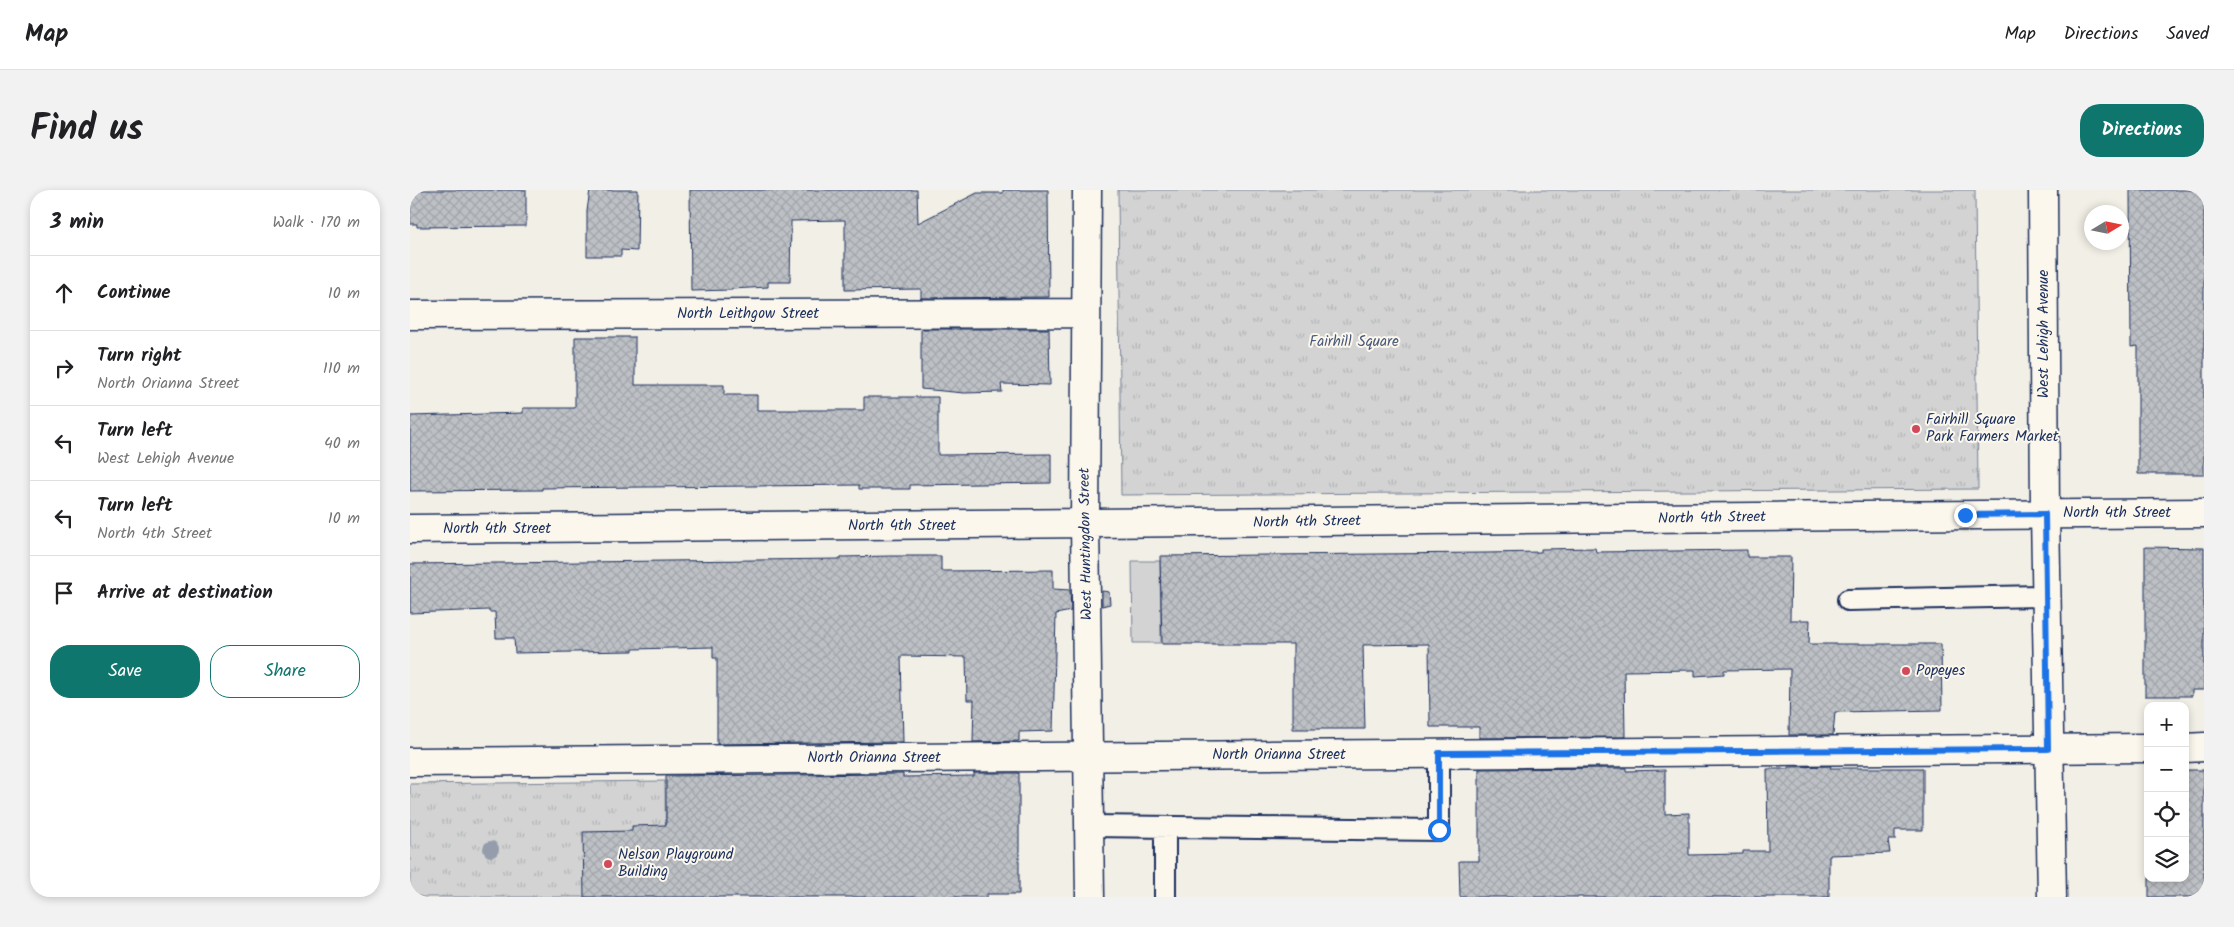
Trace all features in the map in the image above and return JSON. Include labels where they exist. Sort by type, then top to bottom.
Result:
[{"type":"street","name":"West Huntingdon Street","points":[[1087,190],[1085,524],[1090,897]]},
{"type":"street","name":"West Lehigh Avenue","points":[[2043,190],[2046,596],[2052,897]]},
{"type":"street","name":"North Leithgow Street","points":[[410,315],[1086,313]]},
{"type":"street","name":"North 4th Street","points":[[410,529],[2204,513]]},
{"type":"street","points":[[2189,748],[2204,747]]},
{"type":"street","name":"North Orianna Street","points":[[410,762],[2144,748]]},
{"type":"lane","points":[[1848,600],[2046,596]]},
{"type":"lane","points":[[1090,826],[1439,830],[1439,753]]},
{"type":"lane","points":[[1164,897],[1165,827]]},
{"type":"green space","name":"Fairhill Square","points":[[1118,190],[1975,190],[1978,489],[1121,495]]},
{"type":"green space","points":[[1132,561],[1160,561],[1161,643],[1133,643]]},
{"type":"green space","points":[[665,781],[666,897],[410,897],[410,784]]},
{"type":"building","points":[[410,190],[526,190],[526,226],[417,227],[417,224],[410,224]]},
{"type":"building","points":[[590,190],[638,190],[637,251],[621,250],[621,256],[587,256],[587,211]]},
{"type":"building","points":[[690,190],[917,190],[918,223],[977,193],[1003,193],[1003,190],[1048,190],[1049,297],[921,298],[921,289],[845,290],[845,220],[791,221],[790,282],[768,282],[768,287],[691,291]]},
{"type":"building","points":[[2130,190],[2204,190],[2204,474],[2138,474],[2138,346],[2131,347]]},
{"type":"building","points":[[921,329],[1049,329],[1050,385],[1001,384],[1002,392],[964,393],[921,389]]},
{"type":"building","points":[[575,337],[635,337],[635,385],[724,385],[724,395],[757,395],[757,410],[864,410],[864,397],[938,397],[938,455],[1051,454],[1051,483],[910,485],[910,489],[859,489],[859,485],[410,491],[410,416],[523,413],[523,408],[575,408]]},
{"type":"building","points":[[2145,547],[2204,548],[2204,690],[2192,690],[2192,696],[2145,696]]},
{"type":"building","points":[[1595,548],[1596,552],[1747,550],[1747,557],[1791,557],[1790,620],[1810,620],[1809,644],[1941,644],[1942,710],[1835,712],[1833,735],[1789,735],[1790,669],[1724,670],[1724,674],[1695,676],[1695,670],[1624,671],[1625,737],[1479,738],[1479,727],[1430,727],[1429,644],[1363,645],[1365,729],[1293,729],[1293,644],[1162,644],[1160,556],[1541,552],[1541,549]]},
{"type":"building","points":[[941,556],[941,571],[1053,570],[1053,589],[1070,590],[1071,611],[1056,614],[1053,731],[1019,732],[1019,741],[973,742],[974,700],[967,700],[966,657],[901,656],[903,742],[717,744],[717,658],[713,658],[713,647],[633,649],[633,651],[515,653],[514,638],[496,638],[495,612],[489,612],[489,610],[410,613],[410,564],[841,559],[841,557]]},
{"type":"building","points":[[1102,591],[1109,592],[1110,604],[1102,606]]},
{"type":"building","points":[[1831,766],[1830,768],[1923,768],[1923,830],[1895,830],[1895,840],[1888,840],[1890,853],[1829,855],[1829,897],[1460,897],[1459,861],[1479,861],[1479,769],[1626,768],[1626,771],[1665,770],[1665,814],[1689,813],[1689,855],[1743,854],[1743,851],[1768,851],[1767,769]]},
{"type":"building","points":[[2189,770],[2204,770],[2204,897],[2149,897],[2149,882],[2189,882]]},
{"type":"building","points":[[974,773],[1019,773],[1019,894],[987,894],[987,897],[584,897],[583,832],[632,831],[632,826],[666,825],[666,776],[903,774],[903,777],[974,776]]},
{"type":"place","name":"Fairhill Square Park Farmers Market","points":[[1916,429]]},
{"type":"place","name":"Popeyes","points":[[1906,671]]},
{"type":"place","name":"Nelson Playground Building","points":[[608,864]]},
{"type":"route","points":[[1439,830],[1439,753],[2048,749],[2045,514],[1965,515]]}]
